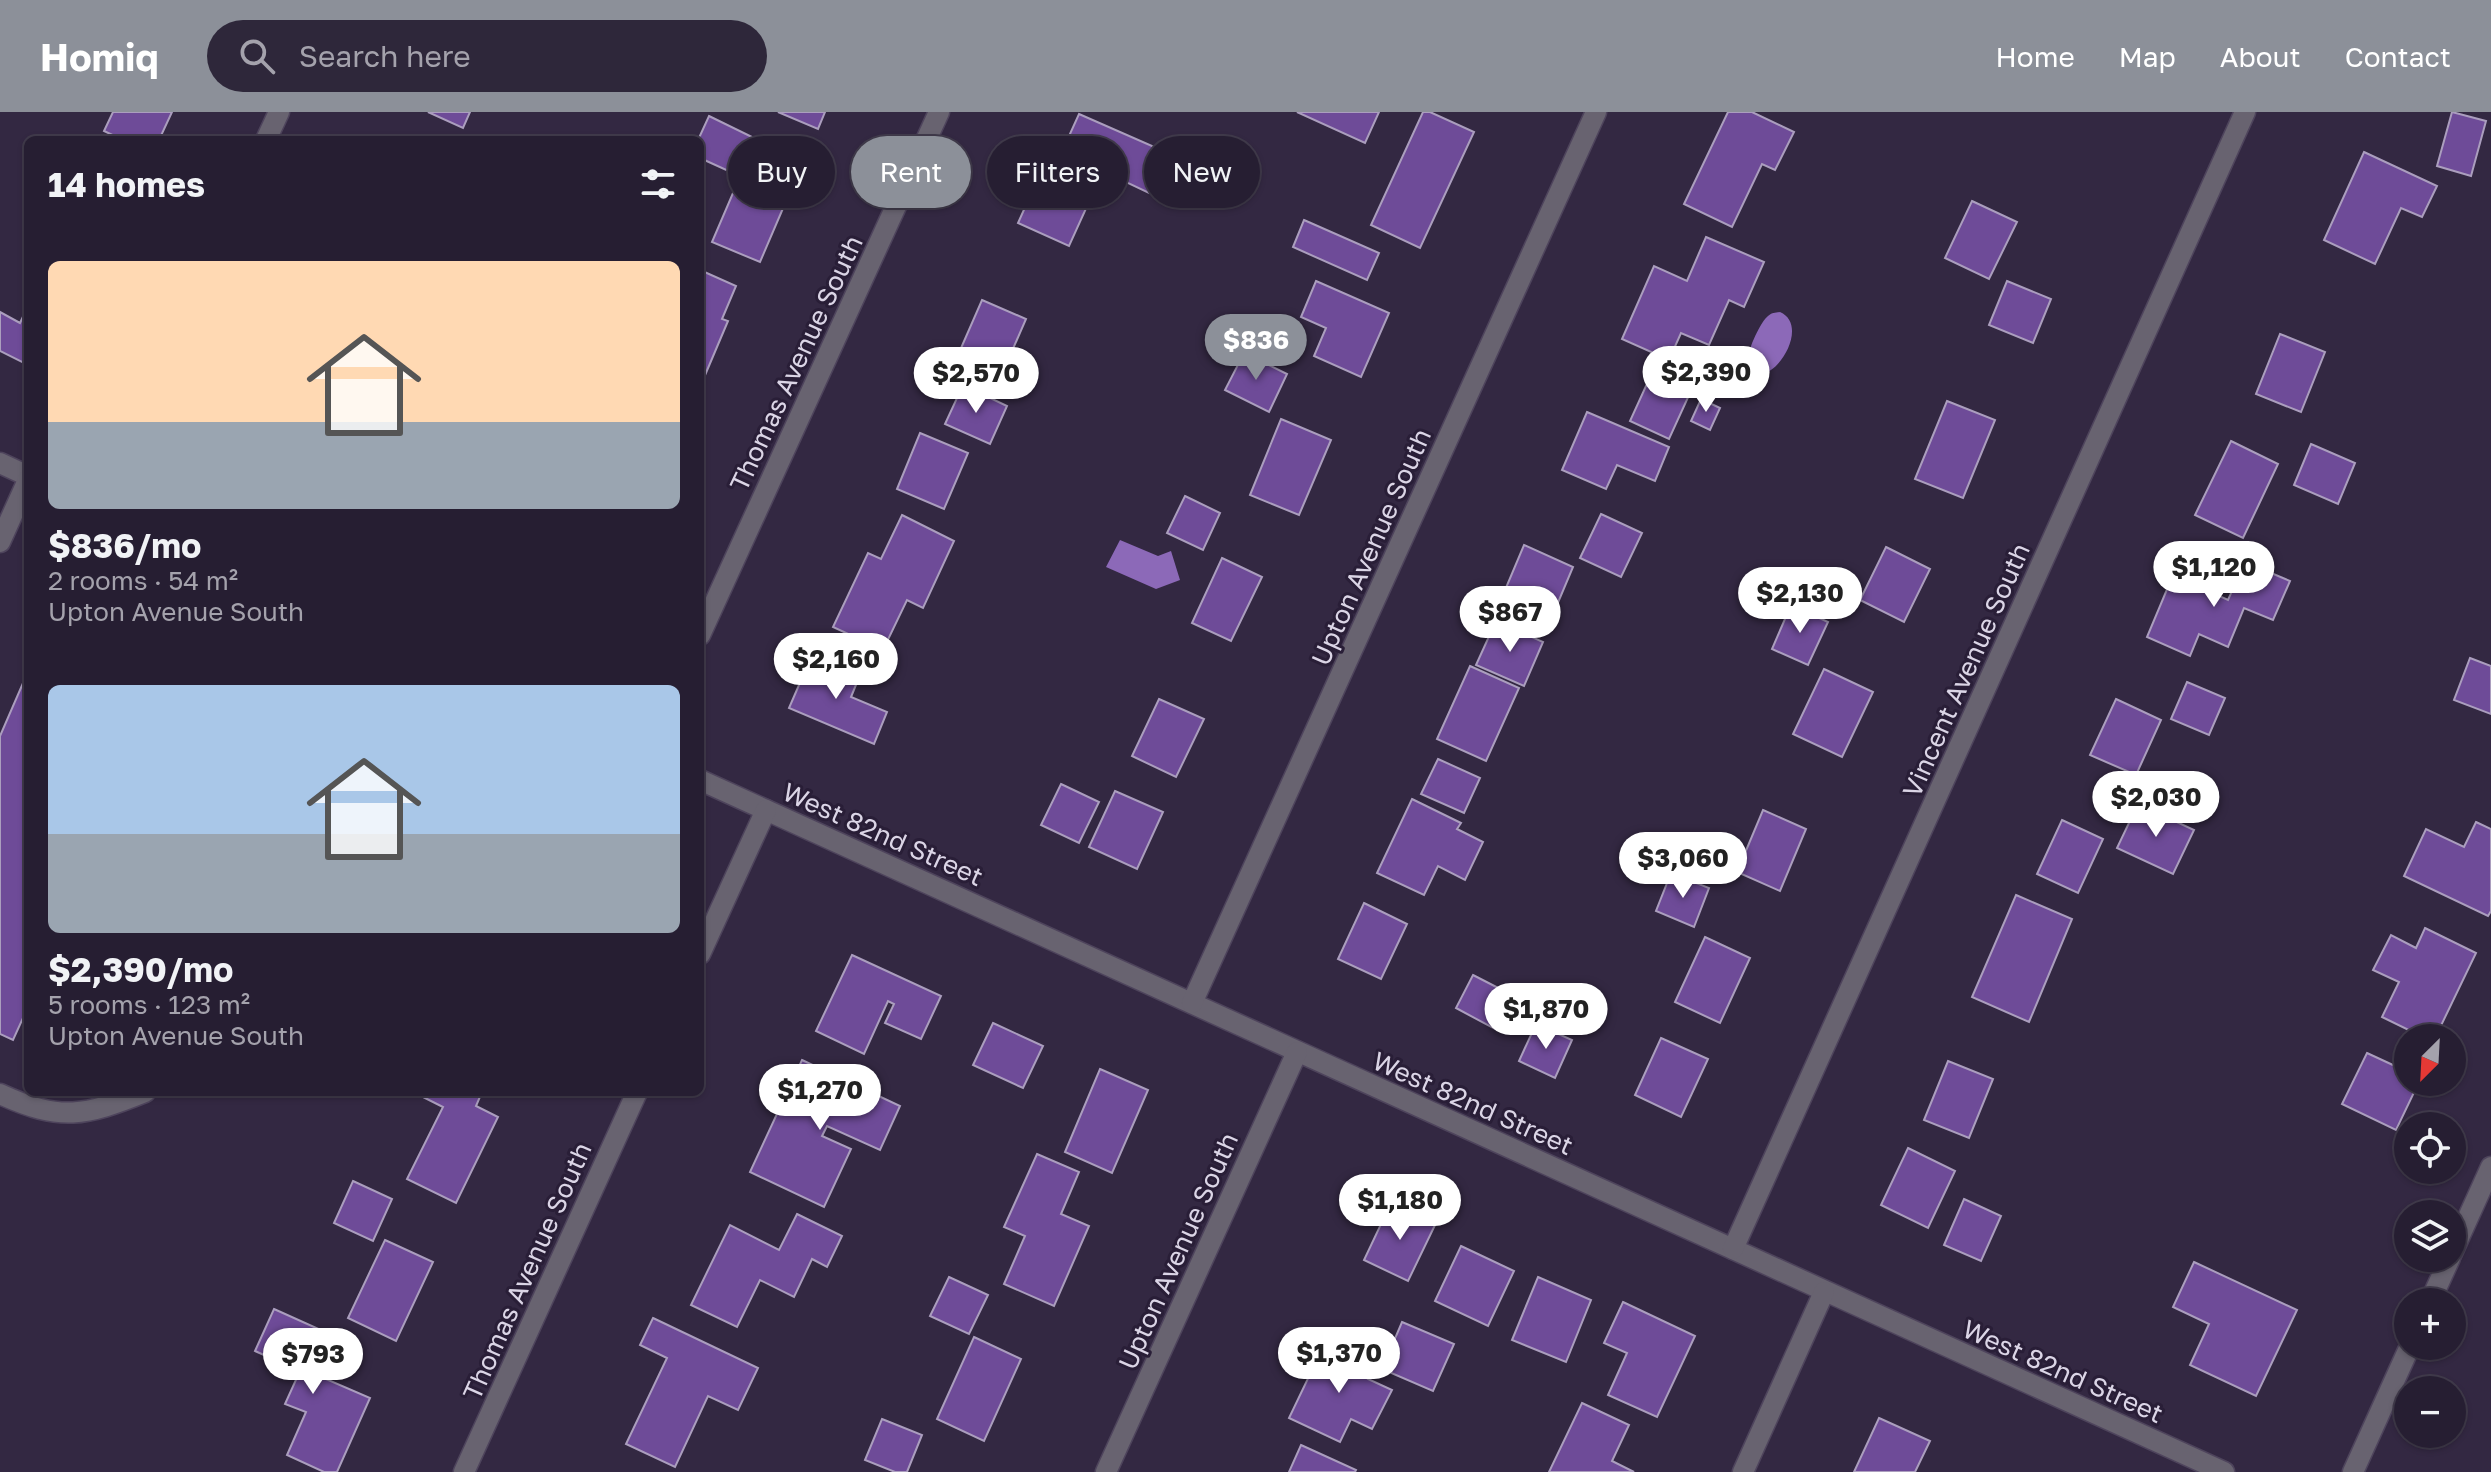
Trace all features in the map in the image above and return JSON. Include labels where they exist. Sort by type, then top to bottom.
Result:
[{"type":"street","points":[[268,136],[279,112]]},
{"type":"street","name":"Thomas Avenue South","points":[[704,626],[939,112]]},
{"type":"street","name":"Upton Avenue South","points":[[1192,1003],[1596,112]]},
{"type":"street","name":"Vincent Avenue South","points":[[1733,1249],[2245,112]]},
{"type":"street","points":[[0,463],[24,476]]},
{"type":"street","points":[[0,542],[24,487]]},
{"type":"street","name":"West 82nd Street","points":[[704,782],[2224,1472]]},
{"type":"street","points":[[704,945],[766,810]]},
{"type":"street","name":"Upton Avenue South","points":[[1106,1472],[1297,1052]]},
{"type":"street","points":[[0,1094],[31,1108],[65,1114],[101,1110],[135,1096]]},
{"type":"street","name":"Thomas Avenue South","points":[[464,1472],[635,1096]]},
{"type":"street","points":[[2466,1223],[2491,1167]]},
{"type":"street","points":[[1743,1472],[1824,1292]]},
{"type":"street","points":[[2353,1472],[2404,1360]]},
{"type":"shaded area","points":[[1780,312],[1789,320],[1792,332],[1789,346],[1773,368],[1764,373],[1755,372],[1748,357],[1755,337],[1768,316]]},
{"type":"shaded area","points":[[1120,540],[1158,556],[1171,551],[1180,580],[1156,589],[1106,567]]},
{"type":"building","points":[[113,112],[172,112],[161,136],[115,136],[104,131]]},
{"type":"building","points":[[428,112],[470,112],[463,128]]},
{"type":"building","points":[[778,112],[825,112],[818,129]]},
{"type":"building","points":[[1297,112],[1379,112],[1365,143]]},
{"type":"building","points":[[1423,112],[1430,112],[1474,132],[1420,248],[1371,225]]},
{"type":"building","points":[[1728,112],[1752,112],[1794,132],[1775,170],[1762,164],[1732,227],[1684,204]]},
{"type":"building","points":[[2452,112],[2486,121],[2471,176],[2437,166]]},
{"type":"building","points":[[1079,114],[1144,142],[1144,191],[1128,183],[1128,136],[1069,136]]},
{"type":"building","points":[[709,116],[750,136],[728,136],[728,171],[704,160],[704,136],[700,136]]},
{"type":"building","points":[[2364,152],[2437,186],[2422,217],[2401,208],[2375,264],[2324,240]]},
{"type":"building","points":[[1972,201],[2017,222],[1989,279],[1945,258]]},
{"type":"building","points":[[728,205],[728,208],[783,208],[760,262],[712,242]]},
{"type":"building","points":[[1025,208],[1086,208],[1069,246],[1018,223]]},
{"type":"building","points":[[1304,220],[1379,253],[1367,280],[1293,247]]},
{"type":"building","points":[[1706,237],[1764,262],[1744,307],[1729,300],[1709,345],[1681,333],[1669,360],[1622,339],[1654,266],[1687,281]]},
{"type":"building","points":[[704,272],[736,286],[722,319],[728,321],[704,378]]},
{"type":"building","points":[[1316,281],[1389,313],[1361,377],[1314,356],[1326,328],[1301,317]]},
{"type":"building","points":[[2007,281],[2051,299],[2033,343],[1989,325]]},
{"type":"building","points":[[982,300],[1026,319],[1002,374],[958,355]]},
{"type":"building","points":[[0,312],[20,323],[24,314],[24,363],[0,351]]},
{"type":"building","points":[[2280,334],[2325,352],[2301,412],[2256,394]]},
{"type":"building","points":[[1244,353],[1287,374],[1269,412],[1225,390]]},
{"type":"building","points":[[1651,375],[1690,393],[1669,439],[1630,421]]},
{"type":"building","points":[[963,385],[1007,406],[990,444],[945,424]]},
{"type":"building","points":[[1701,399],[1720,408],[1710,430],[1691,421]]},
{"type":"building","points":[[1947,401],[1995,420],[1963,498],[1915,479]]},
{"type":"building","points":[[1587,412],[1669,447],[1655,481],[1617,465],[1606,489],[1562,470]]},
{"type":"building","points":[[1281,419],[1331,440],[1299,515],[1250,495]]},
{"type":"building","points":[[920,433],[968,453],[944,509],[897,489]]},
{"type":"building","points":[[2231,441],[2278,464],[2243,538],[2195,515]]},
{"type":"building","points":[[2311,444],[2355,463],[2338,504],[2294,485]]},
{"type":"building","points":[[1185,496],[1220,513],[1203,550],[1167,533]]},
{"type":"building","points":[[1601,514],[1642,533],[1621,577],[1580,558]]},
{"type":"building","points":[[902,515],[954,541],[923,608],[907,600],[883,650],[833,627],[868,553],[881,559]]},
{"type":"building","points":[[1524,545],[1573,567],[1549,624],[1500,602]]},
{"type":"building","points":[[1886,547],[1930,569],[1904,622],[1860,600]]},
{"type":"building","points":[[1222,558],[1262,577],[1231,641],[1192,623]]},
{"type":"building","points":[[2245,562],[2290,581],[2273,620],[2244,608],[2228,647],[2199,634],[2190,656],[2147,637],[2173,575],[2228,600]]},
{"type":"building","points":[[1791,605],[1828,622],[1808,665],[1772,649]]},
{"type":"building","points":[[1496,621],[1543,642],[1524,686],[1476,665]]},
{"type":"building","points":[[812,655],[860,675],[851,697],[887,712],[874,744],[789,708]]},
{"type":"building","points":[[2470,658],[2491,666],[2491,714],[2454,700]]},
{"type":"building","points":[[1470,666],[1519,688],[1486,761],[1437,739]]},
{"type":"building","points":[[1824,669],[1873,692],[1842,757],[1793,734]]},
{"type":"building","points":[[2187,682],[2225,698],[2209,735],[2171,719]]},
{"type":"building","points":[[24,683],[24,1016],[13,1040],[0,1034],[0,736]]},
{"type":"building","points":[[1159,699],[1204,719],[1176,777],[1132,756]]},
{"type":"building","points":[[2116,699],[2161,720],[2136,775],[2090,755]]},
{"type":"building","points":[[1438,759],[1480,778],[1464,813],[1421,794]]},
{"type":"building","points":[[1061,784],[1099,802],[1079,843],[1041,825]]},
{"type":"building","points":[[1115,791],[1163,812],[1137,869],[1089,847]]},
{"type":"building","points":[[1412,799],[1461,823],[1457,829],[1483,842],[1465,880],[1438,866],[1424,895],[1377,873]]},
{"type":"building","points":[[2138,804],[2194,830],[2173,874],[2117,848]]},
{"type":"building","points":[[1763,810],[1806,829],[1780,891],[1737,872]]},
{"type":"building","points":[[2062,820],[2103,839],[2078,893],[2037,874]]},
{"type":"building","points":[[2476,822],[2491,829],[2491,911],[2488,916],[2404,876],[2426,829],[2464,847]]},
{"type":"building","points":[[1671,873],[1709,888],[1694,927],[1656,911]]},
{"type":"building","points":[[2016,895],[2072,919],[2029,1022],[1972,997]]},
{"type":"building","points":[[1364,903],[1407,924],[1381,979],[1338,959]]},
{"type":"building","points":[[2425,928],[2476,953],[2442,1024],[2396,1024],[2382,1017],[2399,982],[2373,970],[2391,935],[2416,948]]},
{"type":"building","points":[[1705,937],[1750,958],[1720,1023],[1675,1002]]},
{"type":"building","points":[[852,955],[941,996],[921,1039],[885,1023],[894,1004],[888,1001],[864,1054],[816,1031]]},
{"type":"building","points":[[1473,975],[1512,995],[1495,1029],[1456,1008]]},
{"type":"building","points":[[993,1023],[1043,1046],[1023,1088],[973,1065]]},
{"type":"building","points":[[1536,1024],[1572,1040],[1555,1078],[1519,1061]]},
{"type":"building","points":[[1661,1038],[1708,1059],[1681,1117],[1635,1095]]},
{"type":"building","points":[[2367,1053],[2394,1066],[2394,1096],[2412,1096],[2405,1112],[2394,1112],[2394,1129],[2342,1104]]},
{"type":"building","points":[[802,1060],[900,1106],[880,1150],[827,1126],[822,1136],[851,1149],[824,1207],[750,1172]]},
{"type":"building","points":[[1948,1061],[1993,1079],[1969,1138],[1924,1120]]},
{"type":"building","points":[[1100,1069],[1148,1090],[1112,1173],[1065,1152]]},
{"type":"building","points":[[421,1096],[480,1096],[476,1106],[498,1117],[456,1203],[407,1179],[443,1107]]},
{"type":"building","points":[[1908,1148],[1955,1171],[1928,1228],[1881,1205]]},
{"type":"building","points":[[1037,1154],[1079,1172],[1061,1214],[1089,1226],[1054,1306],[1004,1284],[1025,1236],[1004,1227]]},
{"type":"building","points":[[353,1181],[392,1199],[373,1241],[334,1223]]},
{"type":"building","points":[[1964,1199],[2001,1216],[1981,1261],[1944,1245]]},
{"type":"building","points":[[1391,1203],[1436,1223],[1408,1281],[1364,1260]]},
{"type":"building","points":[[797,1214],[842,1236],[827,1267],[812,1259],[794,1297],[760,1280],[737,1327],[691,1305],[730,1225],[779,1250]]},
{"type":"building","points":[[385,1240],[433,1262],[396,1341],[348,1318]]},
{"type":"building","points":[[1461,1246],[1514,1271],[1488,1326],[1435,1301]]},
{"type":"building","points":[[2194,1262],[2297,1310],[2256,1396],[2190,1365],[2209,1324],[2173,1307]]},
{"type":"building","points":[[949,1277],[988,1295],[969,1334],[930,1316]]},
{"type":"building","points":[[1538,1277],[1591,1300],[1566,1362],[1512,1340]]},
{"type":"building","points":[[1623,1302],[1695,1336],[1657,1417],[1608,1395],[1627,1353],[1604,1343]]},
{"type":"building","points":[[274,1309],[323,1331],[305,1370],[370,1398],[337,1472],[324,1472],[287,1455],[306,1412],[285,1404],[300,1371],[255,1351]]},
{"type":"building","points":[[653,1318],[758,1368],[738,1410],[708,1396],[675,1467],[626,1444],[667,1358],[640,1345]]},
{"type":"building","points":[[1402,1322],[1454,1344],[1433,1391],[1382,1369]]},
{"type":"building","points":[[974,1337],[1021,1359],[984,1441],[937,1419]]},
{"type":"building","points":[[1325,1343],[1374,1367],[1368,1379],[1392,1390],[1372,1429],[1351,1419],[1340,1442],[1289,1418]]},
{"type":"building","points":[[1582,1403],[1629,1425],[1612,1461],[1634,1472],[1549,1472]]},
{"type":"building","points":[[1879,1418],[1930,1441],[1915,1472],[1854,1472]]},
{"type":"building","points":[[882,1419],[922,1435],[907,1472],[895,1472],[865,1460]]},
{"type":"building","points":[[1301,1445],[1356,1470],[1289,1472]]}]
